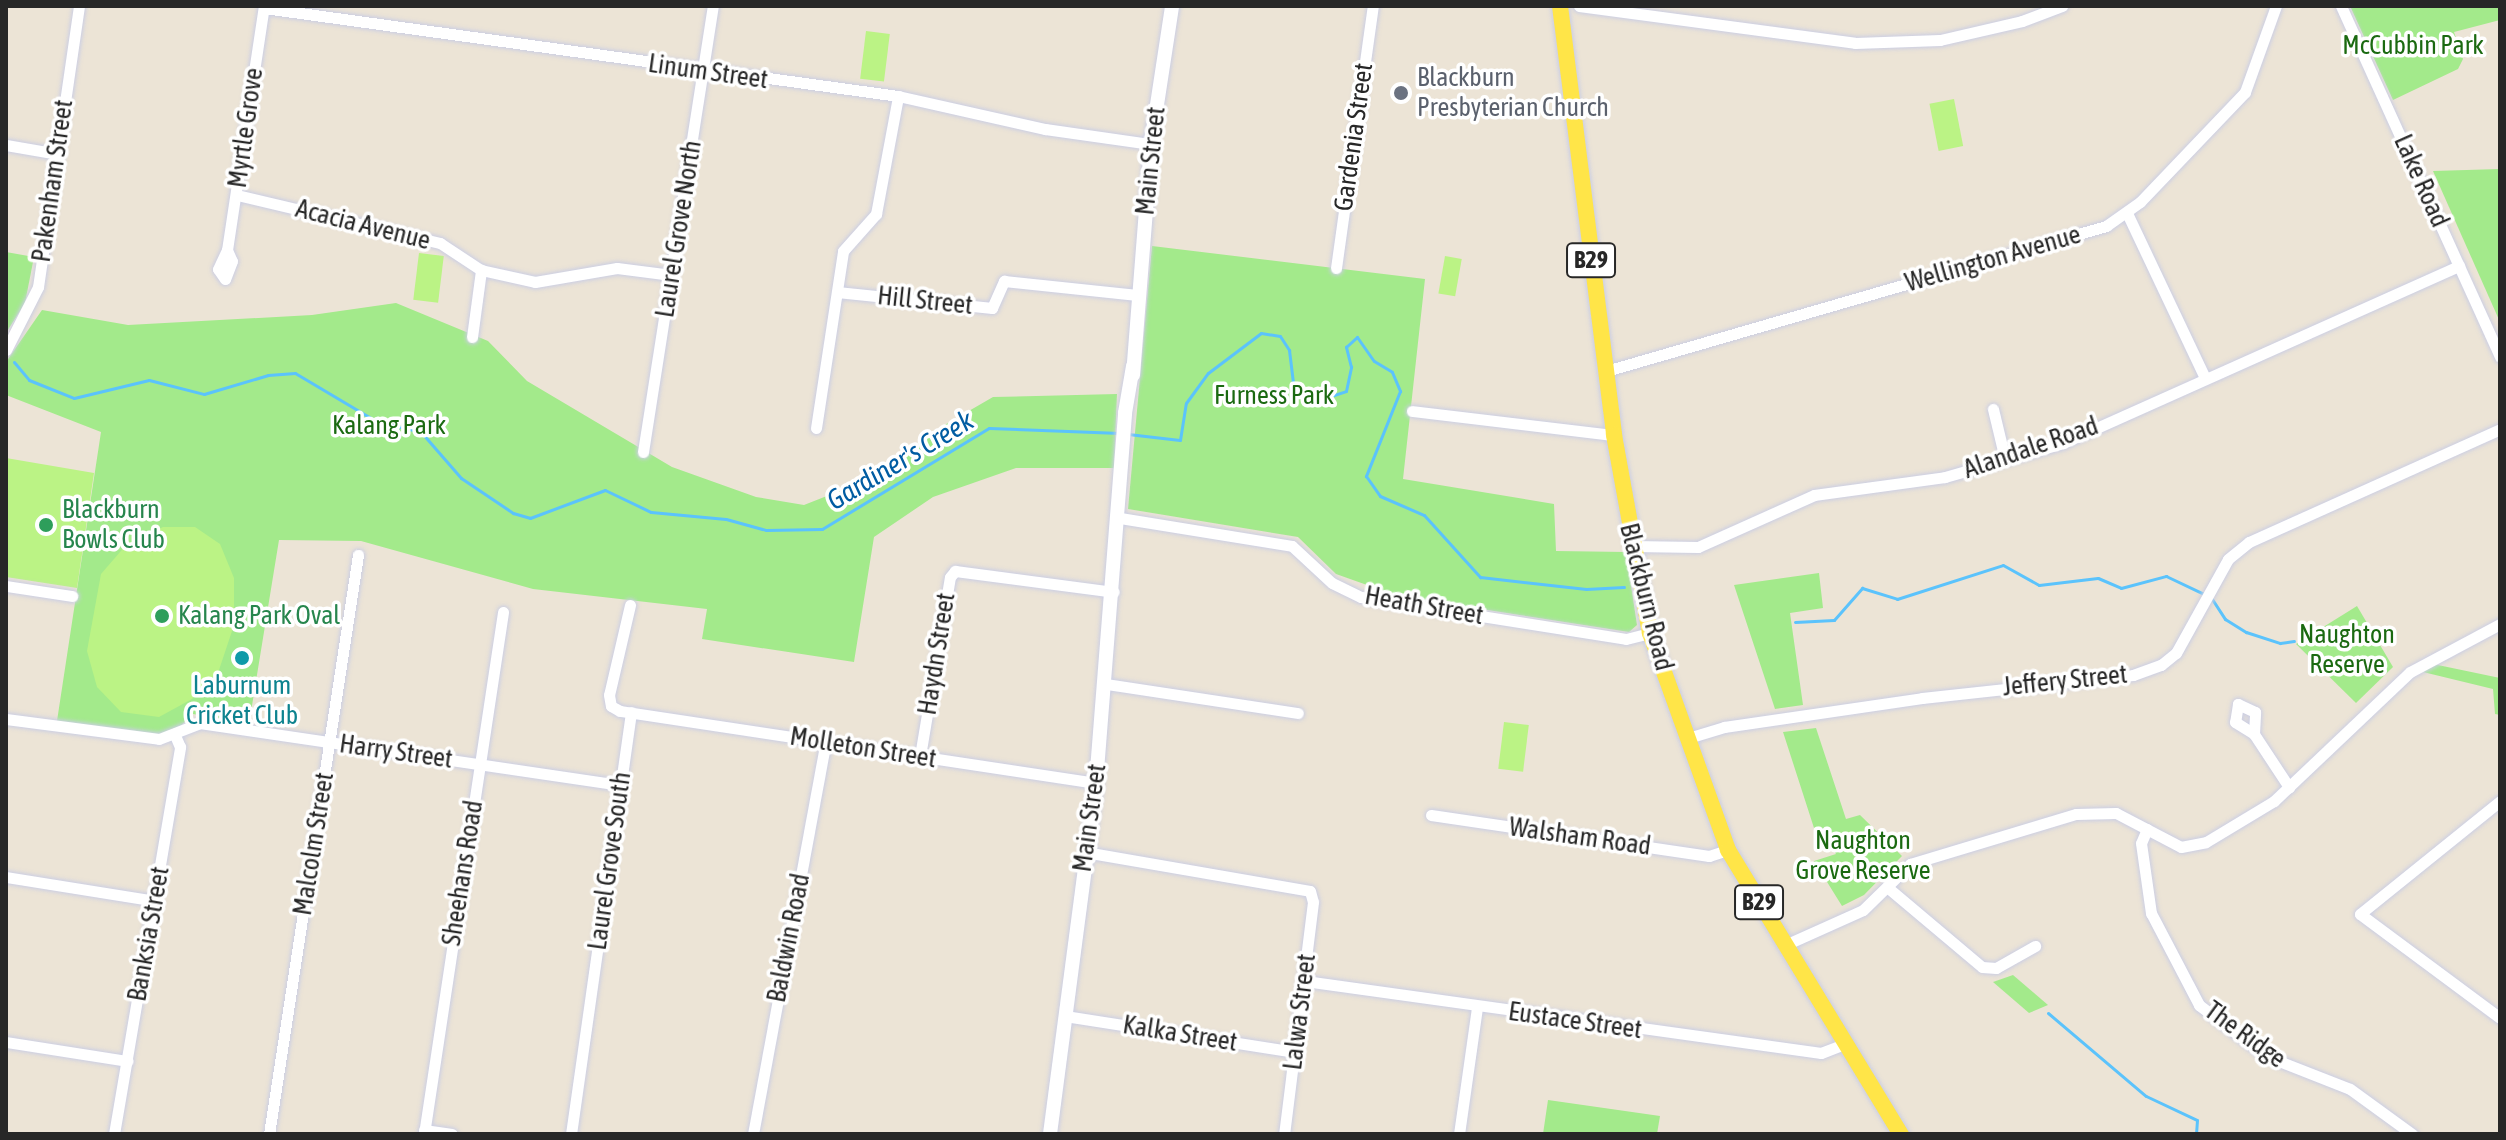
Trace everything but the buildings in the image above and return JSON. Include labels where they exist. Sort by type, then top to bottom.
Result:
[{"type":"main road","name":"Blackburn Road","points":[[1560,6],[1614,435],[1631,546],[1650,633],[1728,850],[1901,1134]]},
{"type":"street","name":"Pakenham Street","points":[[6,350],[38,287],[79,6]]},
{"type":"street","name":"Laurel Grove North","points":[[643,452],[713,6]]},
{"type":"street","name":"Main Street","points":[[1050,1134],[1096,783],[1151,144],[1172,6]]},
{"type":"street","name":"Gardenia Street","points":[[1336,268],[1373,6]]},
{"type":"street","points":[[1579,6],[1855,43],[1940,40],[2022,21],[2062,6]]},
{"type":"street","name":"Wellington Avenue","points":[[1606,371],[2106,226],[2127,213],[2245,92],[2276,6]]},
{"type":"street","name":"Lake Road","points":[[2341,6],[2500,357]]},
{"type":"street","name":"Linum Street","points":[[264,7],[703,72],[898,96],[1045,129],[1151,144]]},
{"type":"street","name":"Myrtle Grove","points":[[227,250],[264,7]]},
{"type":"street","points":[[816,428],[843,251],[876,214],[898,96]]},
{"type":"street","points":[[6,145],[58,154]]},
{"type":"street","name":"Acacia Avenue","points":[[237,195],[440,243],[481,270],[535,282],[617,268],[672,275]]},
{"type":"street","points":[[2127,213],[2205,378]]},
{"type":"street","name":"Alandale Road","points":[[1631,546],[1698,547],[1814,495],[1945,477],[2063,443],[2459,266]]},
{"type":"street","points":[[472,337],[481,270]]},
{"type":"street","name":"Hill Street","points":[[837,292],[992,308],[1004,281],[1137,295]]},
{"type":"street","points":[[1993,409],[2005,459]]},
{"type":"street","points":[[1412,411],[1614,435]]},
{"type":"street","name":"Jeffery Street","points":[[1688,738],[1724,727],[1891,703],[2133,675],[2176,653],[2228,559],[2249,542],[2500,429]]},
{"type":"street","name":"Heath Street","points":[[1120,518],[1292,546],[1332,583],[1361,597],[1626,639],[1650,633]]},
{"type":"street","name":"Malcolm Street","points":[[269,1134],[358,555]]},
{"type":"street","name":"Haydn Street","points":[[920,756],[955,571],[1114,592]]},
{"type":"street","points":[[6,586],[72,596]]},
{"type":"street","points":[[630,605],[609,695],[611,706],[631,712]]},
{"type":"street","name":"Sheehans Road","points":[[424,1132],[503,612]]},
{"type":"street","points":[[1785,945],[1863,910],[1917,862],[2091,810],[2130,818],[2174,845],[2196,846],[2253,815],[2289,787],[2410,672],[2456,643],[2500,624]]},
{"type":"street","points":[[1106,684],[1298,713]]},
{"type":"street","name":"Molleton Street","points":[[631,712],[1096,783]]},
{"type":"street","name":"Laurel Grove South","points":[[571,1134],[631,712]]},
{"type":"street","name":"Harry Street","points":[[6,719],[159,739],[200,723],[620,785]]},
{"type":"street","points":[[2254,734],[2289,787]]},
{"type":"street","name":"Banksia Street","points":[[114,1134],[180,747],[175,735]]},
{"type":"street","name":"Baldwin Road","points":[[753,1134],[826,742]]},
{"type":"street","points":[[2500,801],[2360,914],[2500,1018]]},
{"type":"street","name":"Walsham Road","points":[[1431,815],[1709,856],[1728,850]]},
{"type":"street","name":"The Ridge","points":[[2147,829],[2141,843],[2151,913],[2199,1005],[2266,1056],[2350,1089],[2412,1134]]},
{"type":"street","name":"Lalwa Street","points":[[1085,852],[1310,891],[1313,902],[1305,981],[1284,1134]]},
{"type":"street","points":[[6,877],[156,901]]},
{"type":"street","points":[[1887,887],[1982,967],[1996,968],[2035,946]]},
{"type":"street","name":"Eustace Street","points":[[1305,981],[1821,1053],[1845,1044]]},
{"type":"street","points":[[1459,1134],[1477,1007]]},
{"type":"street","name":"Kalka Street","points":[[1065,1016],[1295,1052]]},
{"type":"street","points":[[6,1042],[128,1061]]},
{"type":"street","points":[[424,1132],[452,1134]]},
{"type":"green space","name":"McCubbin Park","points":[[2350,6],[2500,6],[2500,20],[2454,32],[2463,59],[2458,69],[2393,100]]},
{"type":"green space","points":[[866,31],[890,34],[884,82],[860,79]]},
{"type":"green space","points":[[1954,99],[1963,146],[1939,151],[1929,104]]},
{"type":"green space","points":[[2500,169],[2500,322],[2433,171]]},
{"type":"green space","name":"Furness Park","points":[[1152,246],[1425,279],[1403,479],[1554,504],[1556,551],[1626,552],[1637,625],[1629,632],[1398,596],[1336,574],[1298,537],[1128,509]]},
{"type":"green space","points":[[6,252],[34,257],[25,303],[6,333]]},
{"type":"green space","points":[[419,253],[444,256],[438,303],[413,300]]},
{"type":"green space","points":[[1445,256],[1462,259],[1455,296],[1438,293]]},
{"type":"green space","name":"Kalang Park","points":[[396,303],[488,341],[527,381],[672,467],[756,497],[804,505],[875,477],[936,430],[993,397],[1117,394],[1114,468],[1016,468],[933,497],[874,537],[854,662],[702,639],[707,609],[533,589],[361,541],[279,540],[249,724],[193,714],[168,738],[57,721],[101,432],[6,395],[6,362],[42,310],[128,325],[312,315]]},
{"type":"green space","name":"Blackburn Bowls Club","points":[[6,458],[94,473],[77,588],[6,577]]},
{"type":"green space","name":"Kalang Park Oval","points":[[163,527],[195,527],[220,544],[234,578],[234,625],[219,670],[192,699],[159,717],[121,712],[97,687],[87,651],[101,574],[127,544]]},
{"type":"green space","points":[[1819,573],[1823,608],[1790,613],[1803,705],[1775,709],[1734,585]]},
{"type":"green space","name":"Naughton Reserve","points":[[2357,606],[2393,667],[2356,703],[2296,644]]},
{"type":"green space","points":[[2433,664],[2500,678],[2500,715],[2495,714],[2493,689],[2423,672]]},
{"type":"green space","points":[[1504,722],[1529,725],[1523,772],[1498,769]]},
{"type":"green space","name":"Naughton Grove Reserve","points":[[1816,728],[1846,819],[1860,815],[1902,856],[1864,895],[1842,906],[1814,861],[1836,854],[1820,827],[1814,828],[1783,732]]},
{"type":"green space","points":[[2013,975],[2048,1005],[2029,1013],[1993,982]]},
{"type":"green space","points":[[1548,1100],[1660,1116],[1657,1134],[1543,1134]]},
{"type":"waterway","name":"Gardiner's Creek","points":[[1128,434],[1180,440],[1186,403],[1208,373],[1261,333],[1280,336],[1289,350],[1293,384],[1307,404],[1346,391],[1351,367],[1346,347],[1357,337],[1374,361],[1392,372],[1400,391],[1366,476],[1380,496],[1424,515],[1480,577],[1586,589],[1624,587]]},
{"type":"waterway","name":"Gardiner's Creek","points":[[14,362],[29,380],[74,398],[149,380],[204,394],[268,375],[295,373],[376,421],[421,432],[461,478],[513,513],[530,518],[605,490],[651,512],[726,519],[766,530],[822,529],[989,428],[1120,433]]},
{"type":"waterway","points":[[1795,622],[1834,620],[1862,588],[1897,599],[2003,565],[2039,585],[2098,578],[2121,588],[2166,576],[2206,595]]},
{"type":"waterway","points":[[2212,599],[2225,619],[2246,632],[2280,643],[2294,641]]},
{"type":"waterway","points":[[2048,1013],[2146,1096],[2197,1120],[2196,1134]]},
{"type":"place","name":"Blackburn Presbyterian Church","points":[[1401,93]]},
{"type":"place","name":"Blackburn Bowls Club","points":[[46,525]]},
{"type":"place","name":"Kalang Park Oval","points":[[162,616]]},
{"type":"place","name":"Laburnum Cricket Club","points":[[242,658]]}]
